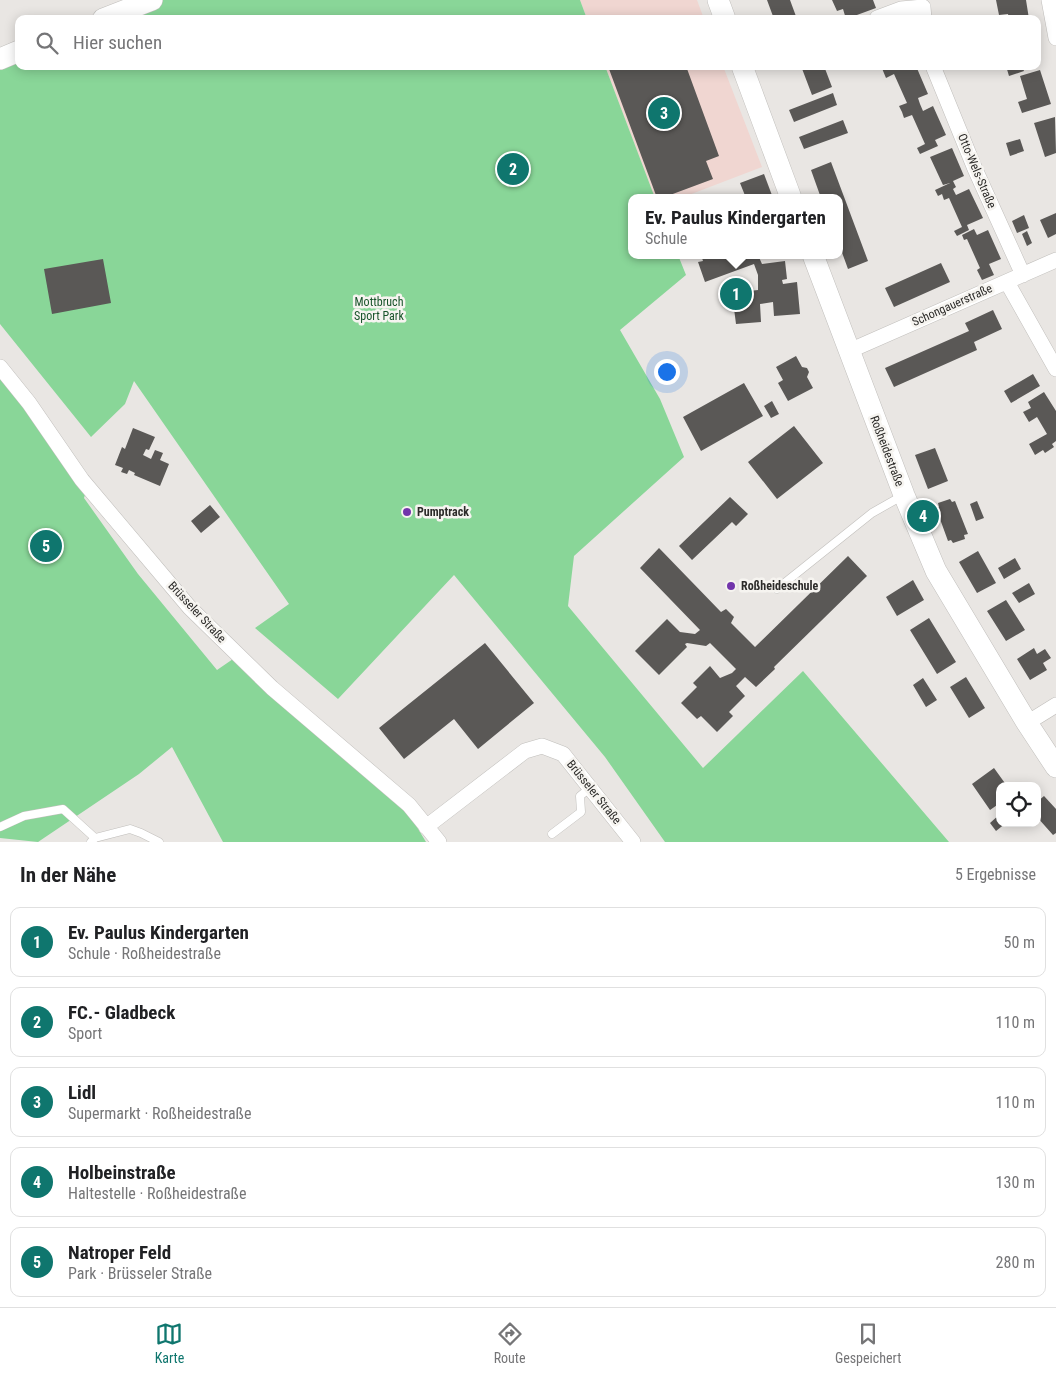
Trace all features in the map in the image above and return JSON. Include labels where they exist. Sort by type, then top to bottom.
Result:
[{"type":"street","points":[[113,15],[152,0]]},
{"type":"street","points":[[718,0],[724,15]]},
{"type":"street","points":[[1049,0],[1056,38]]},
{"type":"street","points":[[886,15],[901,9],[923,7],[924,15]]},
{"type":"street","points":[[0,58],[15,52]]},
{"type":"street","points":[[744,70],[790,194]]},
{"type":"street","name":"Otto-Wels-Straße","points":[[935,70],[975,169],[1023,275]]},
{"type":"street","name":"Roßheidestraße","points":[[814,259],[904,495],[936,571],[1027,723],[1056,767]]},
{"type":"street","name":"Schongauerstraße","points":[[849,351],[1056,260]]},
{"type":"street","points":[[1007,282],[1056,369]]},
{"type":"street","name":"Brüsseler Straße","points":[[0,367],[29,403],[82,480],[190,608],[272,688],[408,805],[439,842]]},
{"type":"street","points":[[1027,723],[1056,705]]},
{"type":"street","name":"Brüsseler Straße","points":[[426,827],[525,751],[542,746],[563,754],[633,842]]},
{"type":"lane","points":[[777,589],[872,513],[904,495]]},
{"type":"lane","points":[[552,834],[581,812],[580,796],[590,788]]},
{"type":"lane","points":[[0,827],[24,816],[63,809],[93,840],[130,829],[159,842]]},
{"type":"shaded area","points":[[580,0],[697,0],[703,15],[586,15]]},
{"type":"shaded area","points":[[607,70],[725,70],[762,167],[691,194],[653,194]]},
{"type":"green space","points":[[160,0],[580,0],[586,15],[121,15]]},
{"type":"green space","name":"Mottbruch Sport Park","points":[[15,56],[15,70],[607,70],[653,194],[628,194],[628,259],[680,259],[686,275],[620,330],[660,399],[684,457],[574,556],[568,606],[703,768],[803,671],[949,842],[665,842],[605,757],[454,575],[338,699],[255,628],[289,604],[134,381],[125,404],[91,437],[0,324],[0,62]]},
{"type":"green space","points":[[0,370],[88,485],[84,498],[138,574],[217,670],[233,659],[411,817],[426,842],[223,842],[172,747],[139,774],[38,842],[0,838]]},
{"type":"building","points":[[767,0],[790,0],[796,15],[773,15]]},
{"type":"building","points":[[832,0],[873,0],[876,8],[857,15],[845,15],[843,9],[837,11]]},
{"type":"building","points":[[996,0],[1026,0],[1028,15],[999,15]]},
{"type":"building","points":[[609,70],[687,70],[719,156],[706,161],[713,179],[673,194],[656,194]]},
{"type":"building","points":[[803,70],[826,70],[832,87],[812,95]]},
{"type":"building","points":[[883,70],[918,70],[928,94],[918,98],[923,111],[933,106],[946,135],[935,140],[938,146],[920,154],[917,148],[925,144],[912,115],[904,118],[899,106],[907,103],[894,74],[886,78]]},
{"type":"building","points":[[1007,70],[1024,71],[1009,76]]},
{"type":"building","points":[[1040,70],[1051,104],[1022,113],[1018,102],[1027,99],[1020,76]]},
{"type":"building","points":[[833,93],[837,105],[794,122],[789,110]]},
{"type":"building","points":[[1055,117],[1056,153],[1045,157],[1034,123]]},
{"type":"building","points":[[843,120],[848,133],[804,149],[799,137]]},
{"type":"building","points":[[1020,139],[1024,151],[1010,156],[1006,143]]},
{"type":"building","points":[[952,148],[964,176],[953,181],[956,187],[953,189],[956,195],[969,189],[983,218],[967,225],[969,230],[957,236],[954,231],[962,227],[949,198],[944,200],[942,194],[938,196],[935,190],[950,183],[943,185],[930,157]]},
{"type":"building","points":[[831,162],[843,194],[820,194],[811,170]]},
{"type":"building","points":[[764,174],[772,194],[744,194],[740,183]]},
{"type":"building","points":[[843,194],[868,261],[848,269],[843,255]]},
{"type":"building","points":[[1056,213],[1056,234],[1048,238],[1040,220]]},
{"type":"building","points":[[1024,215],[1029,228],[1017,233],[1012,221]]},
{"type":"building","points":[[974,229],[977,235],[988,230],[1001,259],[989,264],[994,275],[982,280],[977,270],[980,268],[967,239],[964,240],[962,235]]},
{"type":"building","points":[[1027,231],[1032,243],[1027,246],[1022,234]]},
{"type":"building","points":[[103,259],[111,303],[52,314],[44,269]]},
{"type":"building","points":[[702,259],[760,259],[762,264],[785,261],[787,279],[782,280],[783,284],[797,282],[800,314],[774,316],[773,302],[760,304],[761,322],[736,324],[732,293],[758,290],[758,275],[754,264],[705,282],[698,262],[703,261]]},
{"type":"building","points":[[941,263],[950,282],[894,307],[885,288]]},
{"type":"building","points":[[993,310],[1002,329],[974,342],[977,350],[894,387],[885,368],[969,331],[965,323]]},
{"type":"building","points":[[796,356],[802,367],[807,368],[809,372],[807,377],[813,388],[788,401],[778,383],[783,380],[776,367]]},
{"type":"building","points":[[1033,374],[1040,386],[1011,403],[1004,391]]},
{"type":"building","points":[[744,383],[763,416],[701,451],[683,417]]},
{"type":"building","points":[[1044,392],[1056,411],[1056,441],[1052,444],[1054,447],[1045,453],[1043,450],[1035,455],[1029,444],[1047,434],[1037,417],[1029,422],[1023,412],[1031,408],[1028,402]]},
{"type":"building","points":[[772,401],[779,414],[771,418],[764,406]]},
{"type":"building","points":[[794,426],[823,463],[777,499],[748,462]]},
{"type":"building","points":[[133,428],[155,437],[149,450],[146,449],[143,455],[151,459],[155,450],[163,453],[160,460],[169,464],[160,486],[134,475],[135,473],[129,470],[127,474],[121,472],[123,468],[115,465],[122,447],[125,449]]},
{"type":"building","points":[[935,448],[948,481],[928,489],[915,455]]},
{"type":"building","points":[[730,497],[748,514],[736,526],[732,522],[692,560],[679,546]]},
{"type":"building","points":[[950,499],[952,502],[955,501],[968,534],[964,535],[965,539],[953,543],[951,540],[948,541],[936,508],[939,507],[938,503]]},
{"type":"building","points":[[977,501],[984,518],[976,521],[970,504]]},
{"type":"building","points":[[210,505],[220,517],[201,533],[191,521]]},
{"type":"building","points":[[659,548],[721,612],[726,609],[734,617],[731,623],[755,647],[848,556],[867,576],[756,687],[745,677],[736,686],[745,696],[729,712],[733,716],[717,732],[701,716],[697,719],[681,703],[697,687],[693,683],[710,666],[720,678],[732,673],[736,669],[710,643],[706,646],[685,644],[687,647],[659,675],[635,651],[667,619],[680,632],[695,634],[700,630],[640,568]]},
{"type":"building","points":[[978,551],[996,583],[977,593],[959,562]]},
{"type":"building","points":[[1015,558],[1021,569],[1004,579],[998,568]]},
{"type":"building","points":[[913,580],[924,600],[897,616],[886,597]]},
{"type":"building","points":[[1029,583],[1035,594],[1019,603],[1012,593]]},
{"type":"building","points":[[1006,600],[1025,630],[1006,641],[987,611]]},
{"type":"building","points":[[929,618],[956,662],[937,674],[910,630]]},
{"type":"building","points":[[485,643],[534,703],[478,749],[454,719],[404,759],[379,728]]},
{"type":"building","points":[[1034,648],[1037,654],[1045,649],[1051,658],[1043,663],[1047,670],[1030,680],[1017,659]]},
{"type":"building","points":[[966,677],[985,708],[969,718],[950,687]]},
{"type":"building","points":[[923,678],[937,700],[926,707],[913,685]]},
{"type":"building","points":[[994,768],[1004,782],[996,782],[996,806],[990,810],[972,784]]},
{"type":"building","points":[[1044,796],[1056,809],[1056,833],[1053,835],[1041,822],[1041,799]]},
{"type":"building","points":[[996,818],[996,827],[1001,827],[996,831],[990,823]]},
{"type":"place","name":"Lidl","points":[[664,113]]},
{"type":"place","name":"FC.- Gladbeck","points":[[513,169]]},
{"type":"place","name":"Ev. Paulus Kindergarten","points":[[736,294]]},
{"type":"place","name":"Pumptrack","points":[[407,512]]},
{"type":"place","name":"Holbeinstraße","points":[[923,516]]},
{"type":"place","name":"Natroper Feld","points":[[46,546]]},
{"type":"place","name":"Roßheideschule","points":[[731,586]]}]
